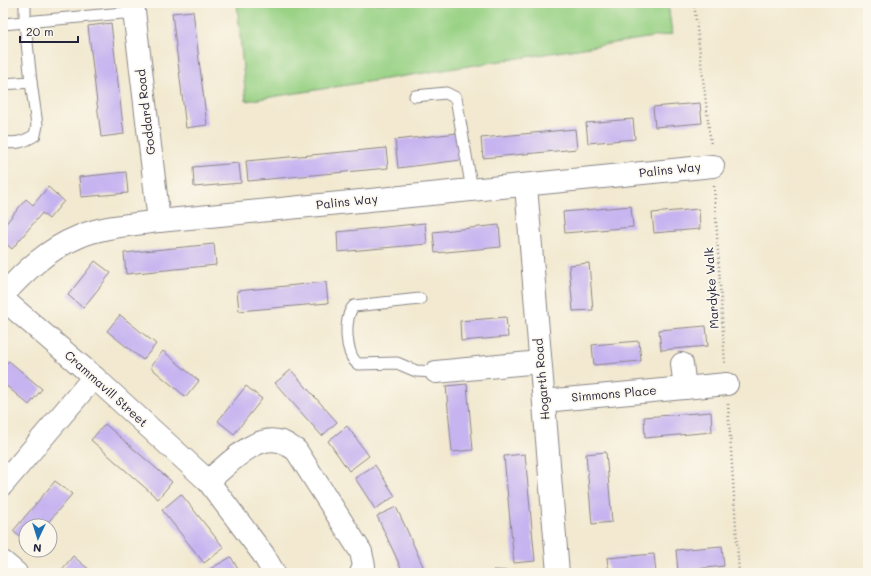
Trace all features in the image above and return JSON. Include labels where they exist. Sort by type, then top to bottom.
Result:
[{"type":"street","name":"Goddard Road","points":[[134,8],[159,221]]},
{"type":"street","name":"Palins Way","points":[[3,295],[23,273],[44,257],[78,236],[107,229],[159,221],[526,186],[713,166]]},
{"type":"street","name":"Hogarth Road","points":[[526,186],[558,573]]},
{"type":"street","name":"Crammavill Street","points":[[3,299],[94,378],[208,481],[264,554],[274,573]]},
{"type":"street","points":[[436,372],[540,362]]},
{"type":"street","points":[[682,364],[685,388]]},
{"type":"street","points":[[3,484],[94,378]]},
{"type":"street","name":"Simmons Place","points":[[544,401],[727,384]]},
{"type":"street","points":[[208,481],[251,445],[268,440],[282,442],[296,450],[361,552],[364,566],[361,573]]},
{"type":"street","points":[[3,562],[16,573]]},
{"type":"lane","points":[[3,142],[15,144],[26,141],[35,135],[36,119],[25,23],[25,3]]},
{"type":"lane","points":[[3,24],[25,23],[134,8]]},
{"type":"lane","points":[[3,84],[31,82]]},
{"type":"lane","points":[[415,96],[446,93],[456,98],[472,190]]},
{"type":"lane","points":[[420,299],[354,306],[350,310],[346,323],[350,352],[353,361],[358,364],[397,363],[416,371],[436,372]]},
{"type":"path","name":"Mardyke Walk","points":[[694,3],[713,166],[738,573]]},
{"type":"green space","points":[[237,3],[668,3],[672,34],[246,101]]},
{"type":"building","points":[[193,11],[207,125],[186,128],[172,13]]},
{"type":"building","points":[[111,23],[124,134],[101,137],[88,26]]},
{"type":"building","points":[[700,103],[702,123],[655,127],[653,107]]},
{"type":"building","points":[[633,119],[635,139],[588,143],[586,123]]},
{"type":"building","points":[[575,129],[577,149],[483,158],[481,138]]},
{"type":"building","points":[[458,133],[461,160],[398,168],[395,140]]},
{"type":"building","points":[[386,148],[388,168],[248,181],[246,161]]},
{"type":"building","points":[[239,163],[241,183],[194,187],[193,167]]},
{"type":"building","points":[[126,172],[128,193],[81,197],[79,177]]},
{"type":"building","points":[[48,187],[64,201],[49,219],[42,213],[12,249],[3,241],[3,227],[26,199],[33,205]]},
{"type":"building","points":[[631,206],[633,227],[565,233],[563,212]]},
{"type":"building","points":[[699,209],[700,229],[654,233],[652,213]]},
{"type":"building","points":[[425,223],[427,244],[338,252],[337,232]]},
{"type":"building","points":[[499,225],[501,247],[435,253],[433,232]]},
{"type":"building","points":[[214,244],[216,265],[126,274],[124,253]]},
{"type":"building","points":[[95,261],[111,273],[83,308],[68,295]]},
{"type":"building","points":[[589,263],[593,310],[573,311],[569,265]]},
{"type":"building","points":[[326,282],[328,303],[239,311],[237,291]]},
{"type":"building","points":[[120,315],[156,344],[143,360],[107,331]]},
{"type":"building","points":[[506,317],[508,337],[461,341],[460,321]]},
{"type":"building","points":[[706,326],[708,346],[661,350],[659,330]]},
{"type":"building","points":[[639,341],[641,361],[594,365],[592,345]]},
{"type":"building","points":[[163,351],[199,381],[186,397],[150,367]]},
{"type":"building","points":[[9,361],[42,389],[29,405],[3,383],[3,367]]},
{"type":"building","points":[[291,370],[337,422],[322,436],[275,383]]},
{"type":"building","points":[[467,384],[473,450],[452,452],[446,386]]},
{"type":"building","points":[[246,386],[262,399],[234,434],[218,421]]},
{"type":"building","points":[[711,412],[712,432],[645,438],[644,417]]},
{"type":"building","points":[[105,424],[172,482],[158,499],[91,440]]},
{"type":"building","points":[[347,426],[369,456],[349,471],[328,441]]},
{"type":"building","points":[[606,452],[612,522],[592,524],[586,454]]},
{"type":"building","points":[[525,454],[535,561],[514,563],[504,456]]},
{"type":"building","points":[[375,465],[395,496],[375,509],[355,478]]},
{"type":"building","points":[[55,481],[72,494],[52,518],[24,518]]},
{"type":"building","points":[[181,494],[224,548],[204,563],[162,510]]},
{"type":"building","points":[[396,507],[426,573],[403,573],[377,516]]},
{"type":"building","points":[[18,525],[18,535],[13,531]]},
{"type":"building","points":[[722,546],[724,566],[678,571],[676,550]]},
{"type":"building","points":[[654,554],[656,573],[609,573],[607,558]]},
{"type":"building","points":[[73,556],[92,572],[94,573],[60,572]]},
{"type":"building","points":[[231,557],[240,573],[212,573],[210,569]]},
{"type":"building","points":[[493,570],[515,571],[514,573],[493,573]]}]
